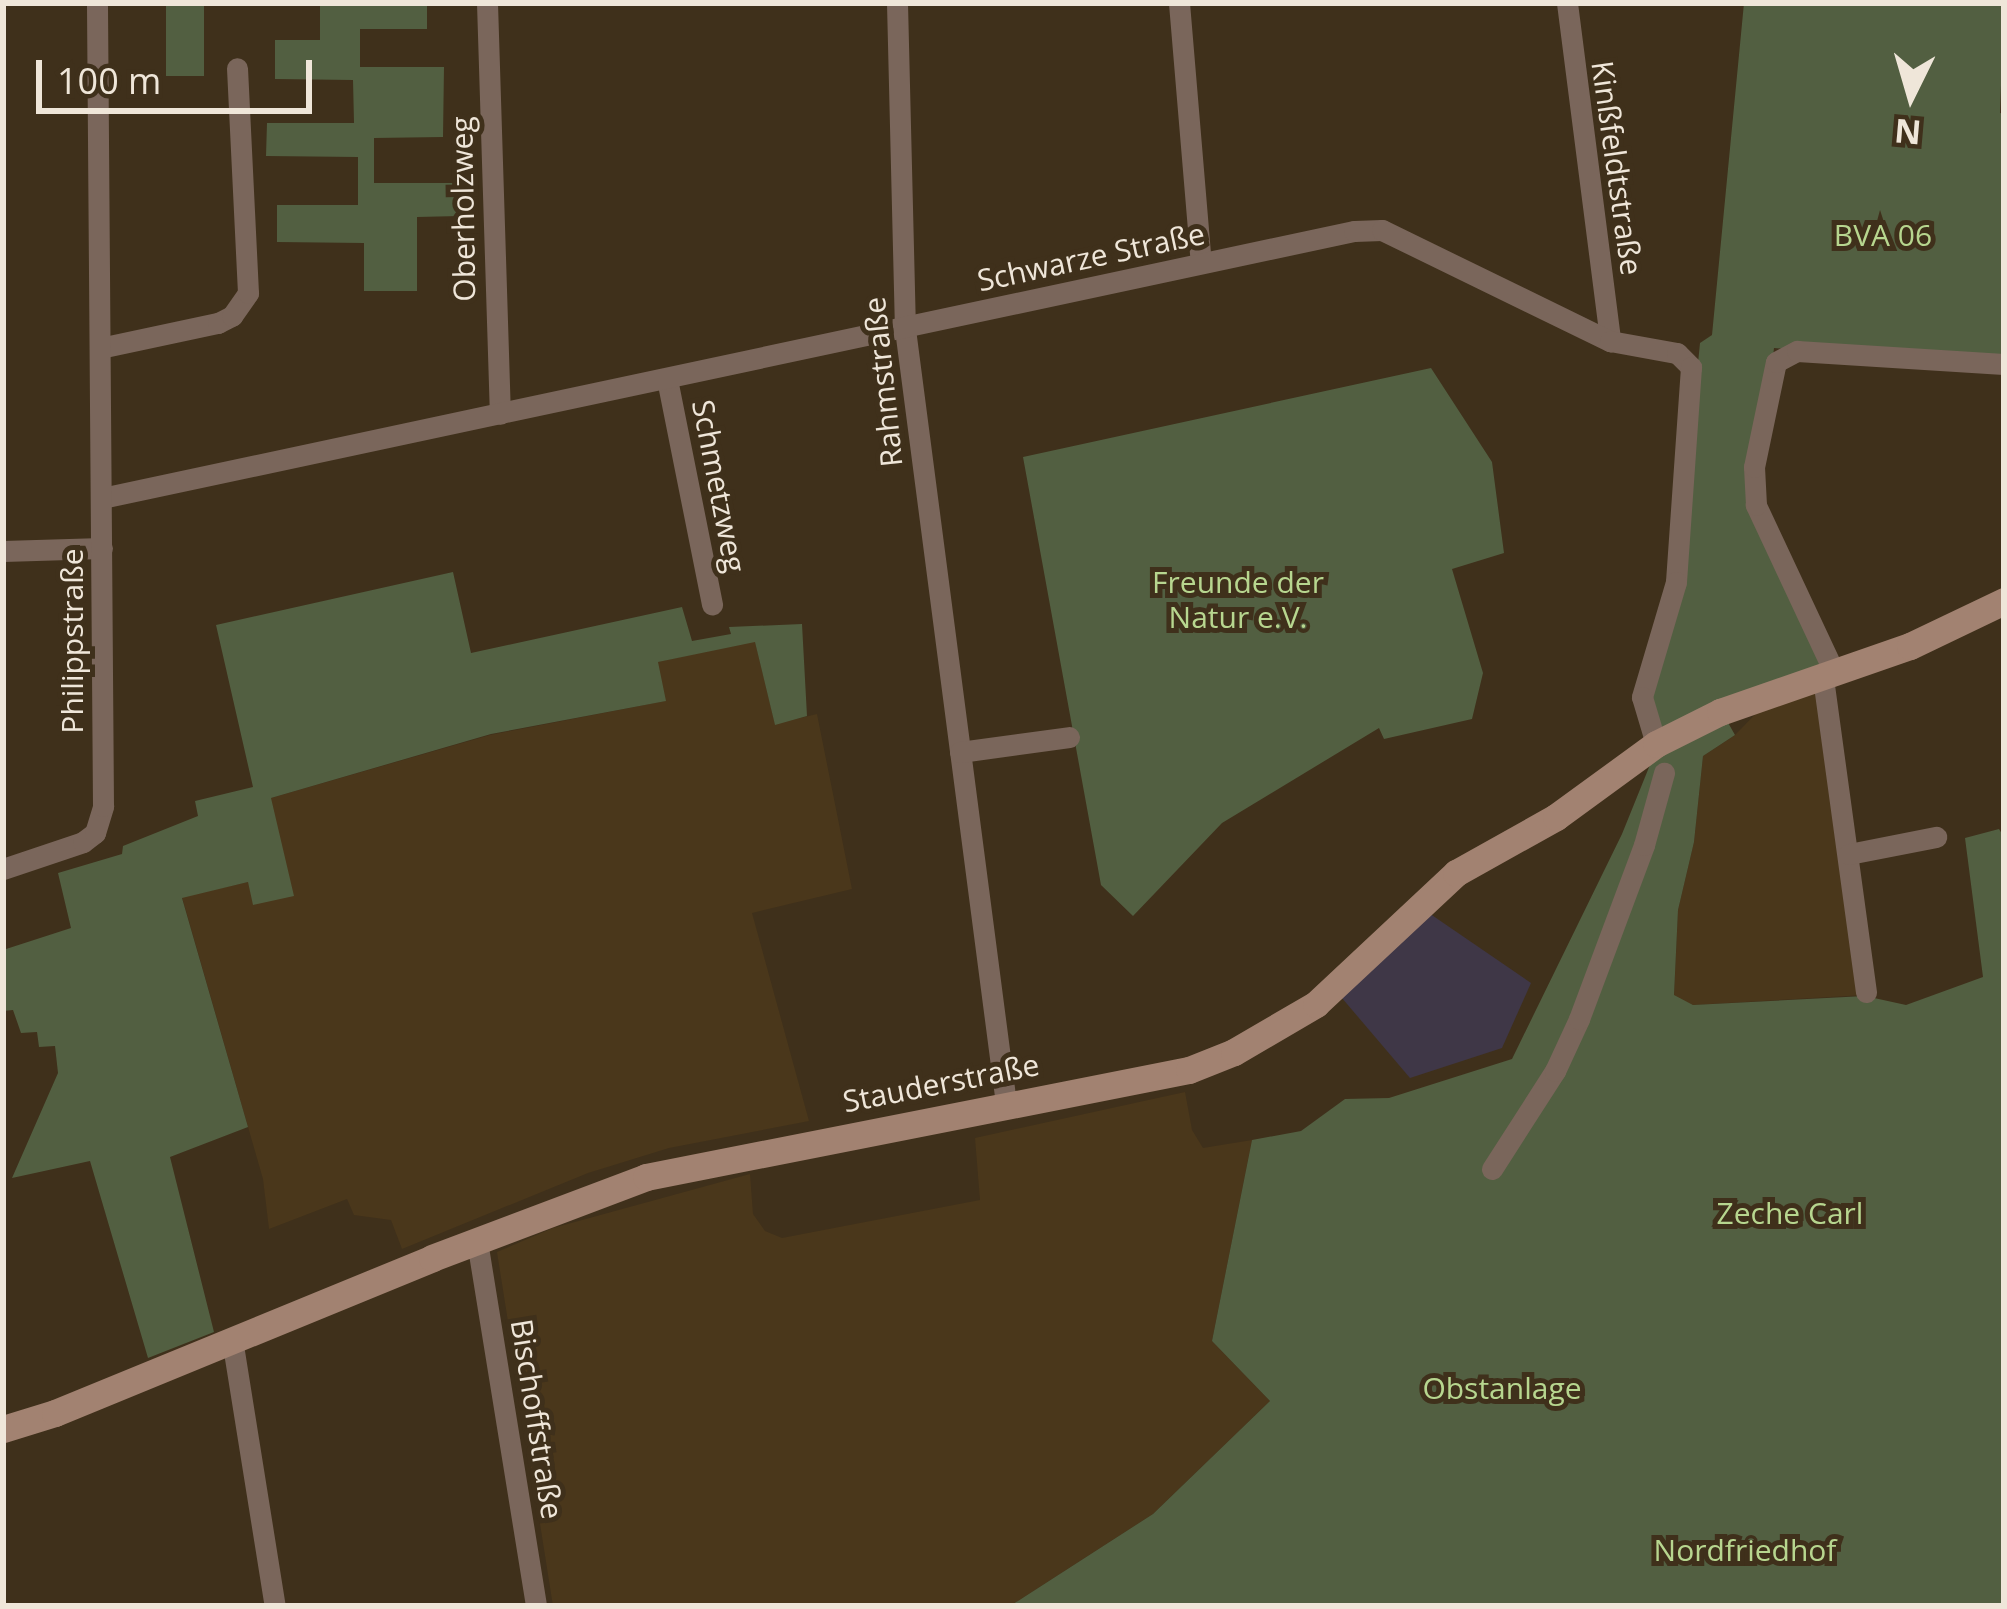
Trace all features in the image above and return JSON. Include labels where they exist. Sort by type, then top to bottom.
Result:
[{"type":"main road","name":"Stauderstraße","points":[[3,1429],[55,1413],[477,1241],[668,1171],[1189,1070],[1269,1035],[1316,1004],[1456,873],[1556,818],[1656,744],[1720,712],[1933,637],[2004,601]]},
{"type":"street","name":"Philippstraße","points":[[3,869],[71,848],[94,833],[101,820],[97,3]]},
{"type":"street","name":"Oberholzweg","points":[[487,3],[500,414]]},
{"type":"street","name":"Rahmstraße","points":[[897,3],[905,329],[1006,1103]]},
{"type":"street","points":[[1178,3],[1201,263]]},
{"type":"street","name":"Kinßfeldtstraße","points":[[1567,3],[1610,341]]},
{"type":"street","points":[[100,348],[218,323],[232,316],[248,292],[237,68]]},
{"type":"street","name":"Schwarze Straße","points":[[102,498],[1201,263],[1354,231],[1382,230],[1610,341],[1677,353],[1693,377],[1672,603],[1643,688],[1656,744]]},
{"type":"street","points":[[1865,992],[1829,676],[1756,505],[1756,451],[1776,362],[1797,350],[2004,364]]},
{"type":"street","name":"Schmetzweg","points":[[668,379],[712,605]]},
{"type":"street","points":[[3,551],[102,548]]},
{"type":"street","points":[[960,752],[1069,737]]},
{"type":"street","points":[[1492,1169],[1555,1071],[1579,1019],[1644,845],[1664,773]]},
{"type":"street","points":[[1849,854],[1936,837]]},
{"type":"street","name":"Bischoffstraße","points":[[477,1241],[536,1606]]},
{"type":"street","points":[[232,1339],[275,1606]]},
{"type":"shaded area","points":[[755,641],[775,724],[817,714],[852,889],[752,913],[809,1121],[669,1148],[588,1173],[402,1249],[391,1220],[354,1215],[347,1199],[269,1229],[263,1179],[182,897],[248,882],[271,798],[490,735],[665,701],[657,662]]},
{"type":"shaded area","points":[[1821,679],[1865,995],[1693,1005],[1674,996],[1678,910],[1694,842],[1703,756],[1735,735],[1776,693]]},
{"type":"shaded area","points":[[1423,909],[1531,983],[1502,1048],[1410,1078],[1336,991]]},
{"type":"shaded area","points":[[1185,1092],[1192,1130],[1203,1148],[1252,1140],[1212,1341],[1270,1401],[1153,1514],[1010,1606],[553,1606],[497,1252],[553,1228],[750,1174],[753,1214],[765,1231],[782,1238],[980,1200],[975,1138]]},
{"type":"green space","points":[[166,3],[204,3],[204,76],[166,76]]},
{"type":"green space","points":[[320,3],[427,3],[427,29],[360,29],[360,67],[444,67],[443,137],[374,138],[374,183],[461,183],[460,216],[417,217],[417,291],[364,291],[364,243],[277,242],[277,205],[358,205],[358,157],[266,156],[267,123],[354,123],[353,80],[275,79],[275,40],[320,40]]},
{"type":"green space","name":"BVA 06","points":[[1744,3],[2004,3],[2000,113],[2004,114],[2004,363],[1774,348],[1756,499],[1833,674],[1658,743],[1647,714],[1674,604],[1700,343],[1712,335]]},
{"type":"green space","name":"Freunde der Natur e.V.","points":[[1431,368],[1492,462],[1504,553],[1452,569],[1483,673],[1472,719],[1384,739],[1379,728],[1222,823],[1133,916],[1101,885],[1023,457]]},
{"type":"green space","points":[[453,572],[471,653],[682,607],[692,641],[731,634],[729,627],[802,624],[807,716],[775,725],[755,642],[658,662],[666,701],[491,734],[271,798],[294,896],[253,905],[248,882],[182,898],[248,1127],[170,1157],[214,1332],[148,1358],[90,1161],[12,1178],[58,1073],[55,1046],[39,1047],[37,1032],[21,1033],[13,1010],[3,1011],[3,950],[71,928],[58,873],[122,854],[123,846],[198,816],[195,801],[253,787],[216,625]]},
{"type":"green space","points":[[1722,712],[1735,735],[1703,756],[1694,842],[1678,910],[1674,995],[1693,1005],[1865,996],[1906,1005],[1983,977],[1965,838],[1999,829],[2004,837],[2004,1606],[1010,1606],[1153,1514],[1270,1401],[1212,1341],[1252,1140],[1301,1131],[1345,1099],[1389,1098],[1512,1059],[1622,834],[1658,745]]},
{"type":"park label","name":"Zeche Carl","points":[[1790,1213]]},
{"type":"park label","name":"Obstanlage","points":[[1502,1388]]},
{"type":"park label","name":"Nordfriedhof","points":[[1745,1550]]}]
